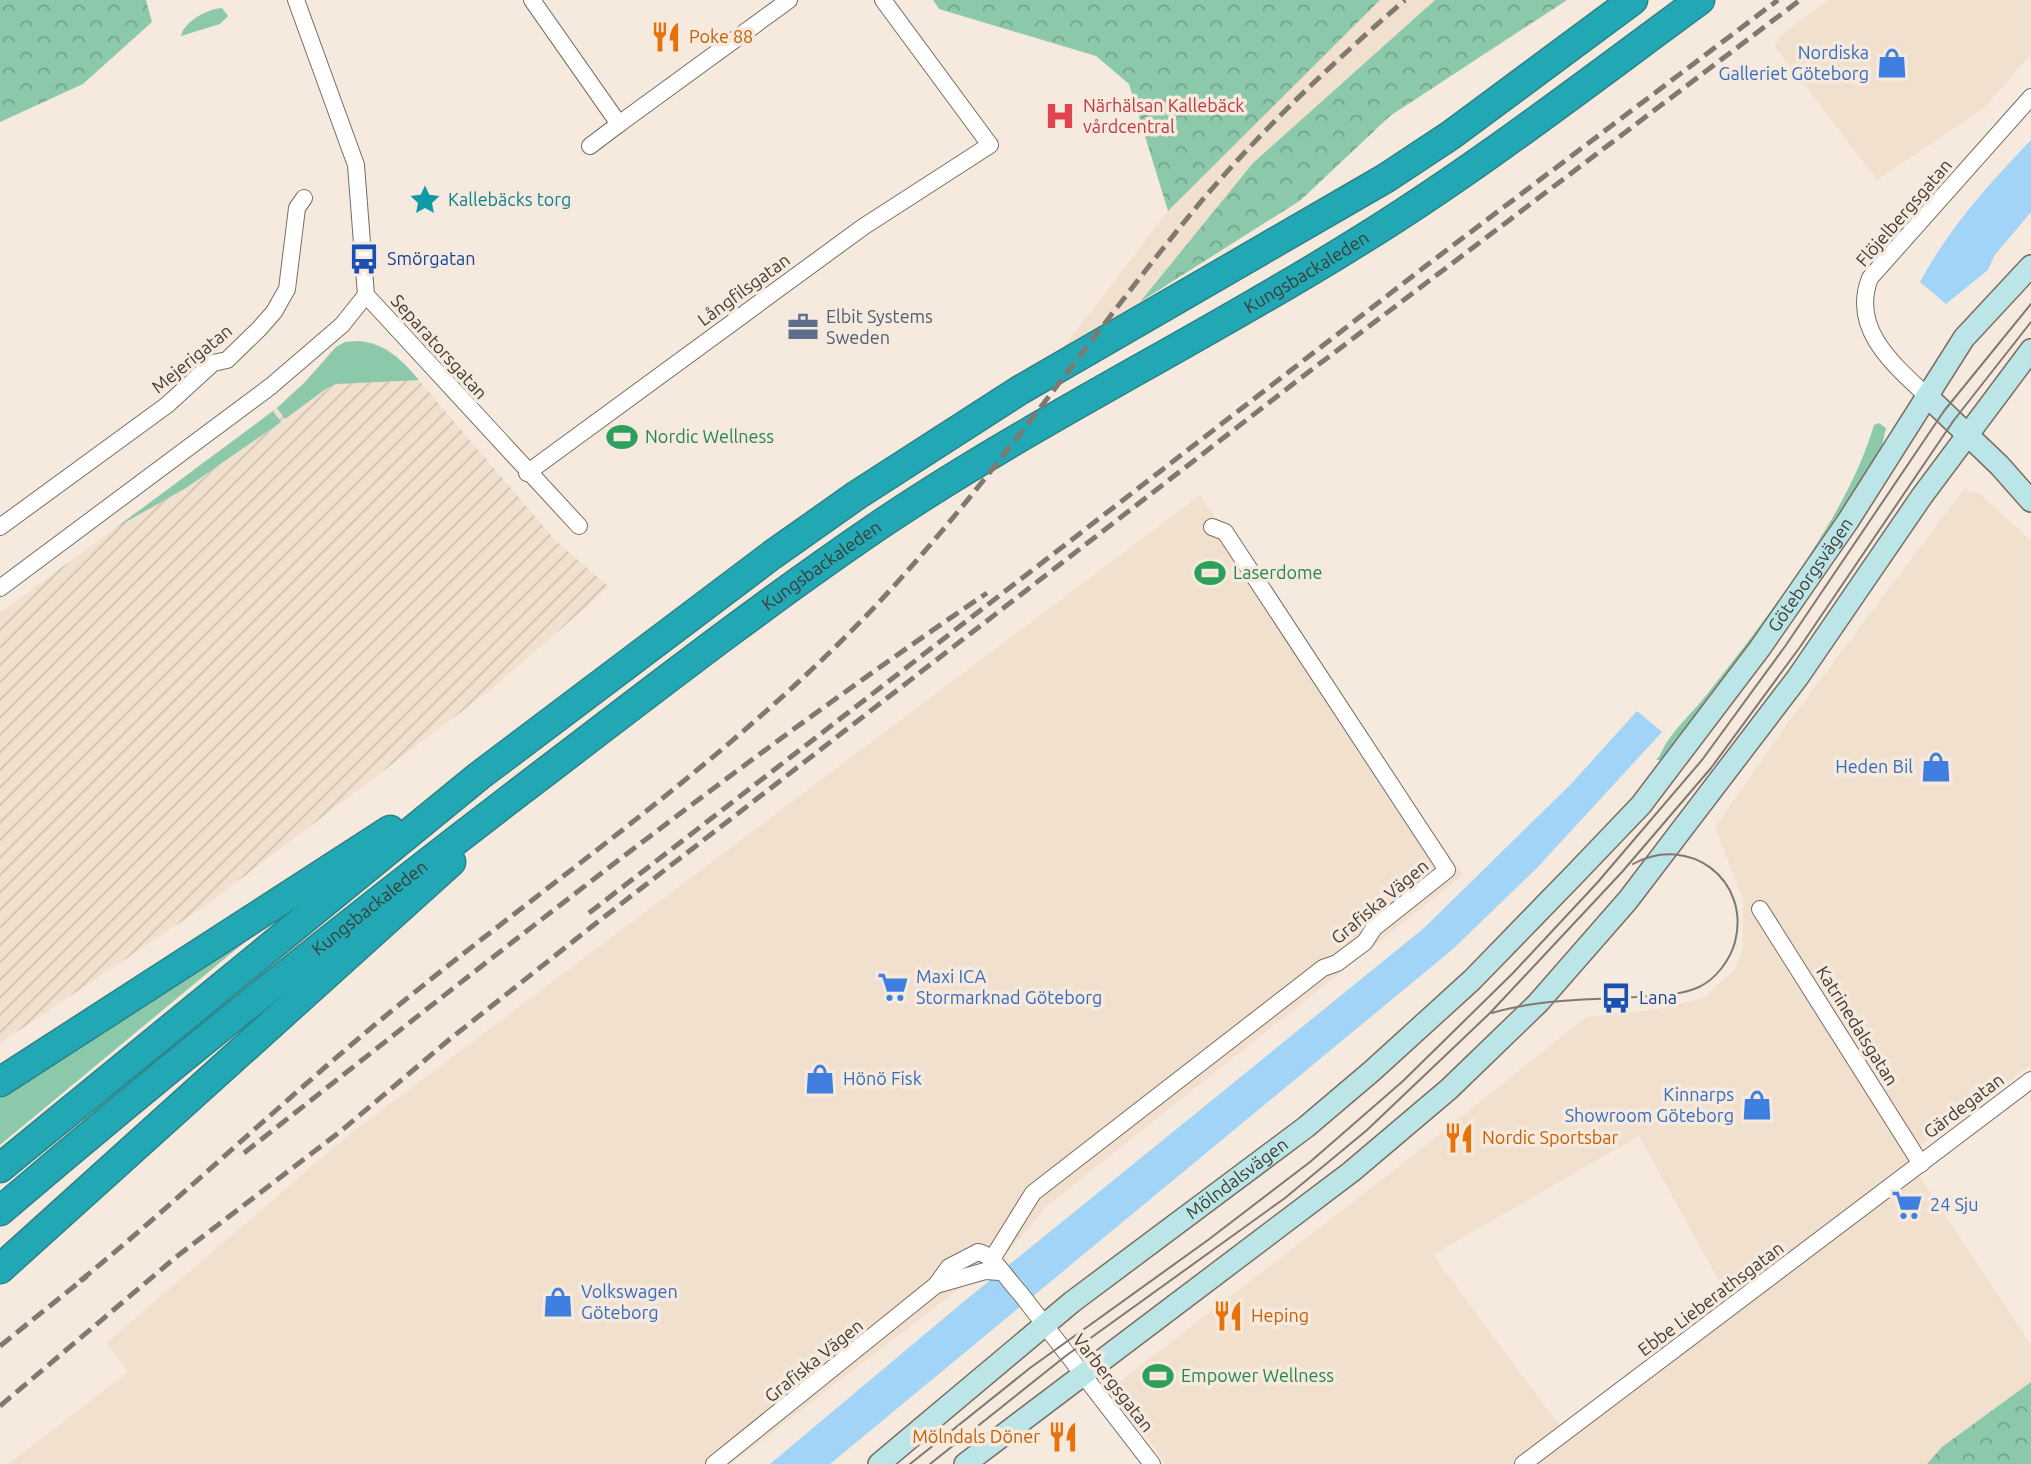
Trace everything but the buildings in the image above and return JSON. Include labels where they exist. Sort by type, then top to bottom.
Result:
[{"type":"highway","name":"Kungsbackaleden","points":[[0,1168],[102,1081],[479,776],[653,643],[857,495],[1020,390],[1201,288],[1386,178],[1451,135],[1633,0]]},
{"type":"highway","name":"Kungsbackaleden","points":[[0,1211],[268,988],[674,672],[877,527],[1040,424],[1344,251],[1406,212],[1570,98],[1700,0]]},
{"type":"highway","points":[[0,1082],[324,871],[479,776]]},
{"type":"highway","points":[[0,1269],[422,890],[527,786]]},
{"type":"main road","name":"Göteborgsvägen","points":[[1576,873],[1641,804],[1760,648],[1848,521],[1972,328],[2031,266]]},
{"type":"main road","points":[[965,1464],[1084,1377],[1392,1139],[1538,1003],[1606,926],[1798,677],[1922,496],[2031,350]]},
{"type":"main road","points":[[1927,396],[2031,501]]},
{"type":"main road","name":"Mölndalsvägen","points":[[879,1464],[1044,1325],[1306,1127],[1372,1072],[1472,980],[1576,873]]},
{"type":"street","name":"Separatorsgatan","points":[[296,0],[356,164],[366,295],[527,473],[579,526]]},
{"type":"street","points":[[532,0],[619,124]]},
{"type":"street","points":[[590,146],[789,0]]},
{"type":"street","name":"Långfilsgatan","points":[[527,473],[863,227],[990,145],[883,0]]},
{"type":"street","name":"Flöjelbergsgatan","points":[[1927,396],[1876,344],[1870,330],[1867,287],[1885,261],[2031,97]]},
{"type":"street","name":"Mejerigatan","points":[[0,527],[167,405],[213,363],[227,360],[259,329],[274,312],[287,289],[297,208],[304,198]]},
{"type":"street","points":[[0,588],[271,386],[342,325],[366,295]]},
{"type":"street","name":"Grafiska Vägen","points":[[714,1464],[936,1285],[985,1271],[996,1265],[1032,1194],[1323,968],[1337,963],[1365,942],[1374,928],[1447,870],[1225,531],[1212,527]]},
{"type":"street","name":"Katrinedalsgatan","points":[[1760,909],[1921,1164]]},
{"type":"street","name":"Gärdegatan","points":[[1921,1164],[2031,1080]]},
{"type":"street","name":"Ebbe Lieberathsgatan","points":[[1523,1464],[1921,1164]]},
{"type":"street","name":"Varbergsgatan","points":[[996,1265],[1152,1464]]},
{"type":"shaded area","points":[[1380,0],[1435,0],[1253,163],[1140,302],[1063,348],[1168,211]]},
{"type":"shaded area","points":[[1828,0],[2031,0],[2031,54],[1984,108],[1877,180],[1774,45],[1785,32]]},
{"type":"shaded area","points":[[345,342],[373,343],[389,350],[405,364],[555,540],[609,587],[494,687],[205,906],[0,1043],[0,613],[273,411],[306,381],[336,347]]},
{"type":"shaded area","points":[[1964,489],[1980,494],[2031,541],[2031,1065],[1913,1151],[1920,1177],[2031,1345],[2031,1382],[1942,1447],[1927,1464],[1165,1464],[1114,1386],[1389,1174],[1586,1017],[1659,1009],[1704,998],[1735,969],[1743,949],[1743,900],[1715,827],[1790,720]],"holes":[[[1639,1136],[1729,1299],[1559,1425],[1433,1255]]]},
{"type":"shaded area","points":[[1200,495],[1463,875],[1047,1206],[1011,1249],[731,1464],[8,1464],[128,1372],[106,1343],[347,1136]]},
{"type":"green space","points":[[0,0],[146,0],[152,22],[83,84],[0,122]]},
{"type":"green space","points":[[933,0],[1380,0],[1168,211],[1129,84],[1096,56],[939,9]]},
{"type":"green space","points":[[1435,0],[1567,0],[1390,116],[1301,200],[1140,302],[1253,163]]},
{"type":"green space","points":[[222,8],[228,16],[220,24],[181,36],[186,26],[197,17],[210,10]]},
{"type":"green space","points":[[359,341],[393,354],[419,380],[336,384],[285,419],[277,408],[336,347],[345,342]]},
{"type":"green space","points":[[273,411],[281,422],[186,488],[117,527]]},
{"type":"green space","points":[[1879,423],[1886,428],[1881,450],[1799,581],[1665,760],[1656,760],[1671,736],[1731,664],[1803,565],[1845,494],[1862,459],[1874,425]]},
{"type":"green space","points":[[257,932],[0,1145],[0,1098]]},
{"type":"green space","points":[[2031,1382],[2031,1464],[1927,1464],[1942,1447]]},
{"type":"water","points":[[2031,140],[2031,212],[1994,256],[1988,270],[1946,304],[1920,282],[1970,208]]},
{"type":"water","points":[[1637,711],[1662,732],[1537,868],[1453,949],[830,1464],[770,1464],[962,1303],[1424,928],[1571,784]]},
{"type":"tram line","points":[[910,1464],[1030,1368],[1208,1240],[1310,1162],[1403,1081],[1513,973],[1597,883],[1702,760],[1786,645],[1944,411],[2031,304]]},
{"type":"tram line","points":[[930,1464],[1067,1355],[1285,1198],[1367,1130],[1490,1013],[1622,872],[1711,768],[1800,647],[1954,420],[2031,322]]},
{"type":"tram line","points":[[1492,1013],[1545,1003],[1676,994],[1699,987],[1717,974],[1733,949],[1738,920],[1734,899],[1725,882],[1711,868],[1694,859],[1675,854],[1654,856],[1633,864]]},
{"type":"railway","points":[[80,1281],[368,1031],[703,765],[814,667],[867,615],[953,517],[1218,182],[1295,101],[1405,0]]},
{"type":"railway","points":[[589,913],[1427,265],[1778,0]]},
{"type":"railway","points":[[0,1406],[176,1257],[341,1131],[450,1039],[595,924],[1306,374],[1800,0]]},
{"type":"railway","points":[[244,1153],[703,796],[891,659],[987,593]]},
{"type":"railway","points":[[0,1346],[87,1276]]},
{"type":"place","name":"Poke 88","points":[[666,37]]},
{"type":"place","name":"Nordiska Galleriet Göteborg","points":[[1892,63]]},
{"type":"place","name":"Närhälsan Kallebäck vårdcentral","points":[[1060,116]]},
{"type":"place","name":"Kallebäcks torg","points":[[425,200]]},
{"type":"place","name":"Smörgatan","points":[[364,259]]},
{"type":"place","name":"Elbit Systems Sweden","points":[[803,327]]},
{"type":"place","name":"Nordic Wellness","points":[[622,437]]},
{"type":"place","name":"Laserdome","points":[[1210,573]]},
{"type":"place","name":"Heden Bil","points":[[1936,767]]},
{"type":"place","name":"Maxi ICA Stormarknad Göteborg","points":[[893,987]]},
{"type":"place","name":"Lana","points":[[1616,998]]},
{"type":"place","name":"Hönö Fisk","points":[[820,1079]]},
{"type":"place","name":"Kinnarps Showroom Göteborg","points":[[1757,1105]]},
{"type":"place","name":"Nordic Sportsbar","points":[[1459,1138]]},
{"type":"place","name":"24 Sju","points":[[1907,1205]]},
{"type":"place","name":"Volkswagen Göteborg","points":[[558,1302]]},
{"type":"place","name":"Heping","points":[[1228,1316]]},
{"type":"place","name":"Empower Wellness","points":[[1158,1376]]},
{"type":"place","name":"Mölndals Döner","points":[[1063,1437]]}]
